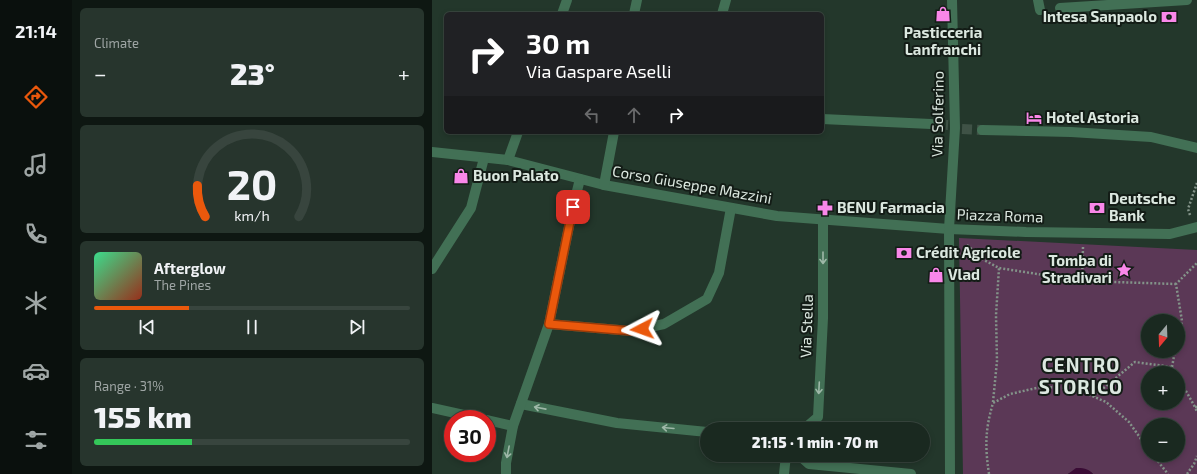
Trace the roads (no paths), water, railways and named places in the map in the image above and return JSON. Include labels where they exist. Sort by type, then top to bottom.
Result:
[{"type":"street","points":[[563,12],[567,0]]},
{"type":"street","points":[[634,12],[637,0]]},
{"type":"street","points":[[723,12],[726,0]]},
{"type":"street","name":"Via Solferino","points":[[952,0],[955,127],[954,229]]},
{"type":"street","points":[[1060,8],[1187,0]]},
{"type":"street","points":[[824,119],[930,124]]},
{"type":"street","points":[[982,130],[1071,132],[1152,137],[1197,148]]},
{"type":"street","points":[[508,160],[517,134]]},
{"type":"street","points":[[604,185],[614,134]]},
{"type":"street","name":"Corso Giuseppe Mazzini","points":[[432,152],[508,160],[604,185],[777,216],[954,229]]},
{"type":"street","points":[[432,269],[470,208],[484,158]]},
{"type":"street","points":[[506,474],[506,463],[513,426],[549,324],[580,179]]},
{"type":"street","points":[[549,324],[631,331],[664,324],[708,299],[720,273],[731,208]]},
{"type":"street","name":"Via Stella","points":[[812,422],[818,417],[823,318],[823,219]]},
{"type":"street","name":"Piazza Roma","points":[[950,474],[949,412],[954,229],[1170,234],[1197,226]]},
{"type":"street","points":[[520,404],[617,423],[700,431]]},
{"type":"street","points":[[432,408],[444,411]]},
{"type":"street","points":[[496,422],[513,426]]},
{"type":"street","points":[[784,474],[785,462]]},
{"type":"street","points":[[807,462],[809,464],[911,474]]},
{"type":"tunnel","points":[[931,124],[948,125]]},
{"type":"tunnel","points":[[962,129],[982,130]]},
{"type":"place","name":"Pasticceria Lanfranchi","points":[[943,14]]},
{"type":"place","name":"Intesa Sanpaolo","points":[[1169,17]]},
{"type":"place","name":"Hotel Astoria","points":[[1034,118]]},
{"type":"place","name":"Buon Palato","points":[[461,176]]},
{"type":"place","name":"BENU Farmacia","points":[[825,208]]},
{"type":"place","name":"Deutsche Bank","points":[[1097,208]]},
{"type":"place","name":"Crédit Agricole","points":[[904,253]]},
{"type":"place","name":"Tomba di Stradivari","points":[[1124,270]]},
{"type":"place","name":"Vlad","points":[[936,275]]},
{"type":"district","name":"CENTRO STORICO","points":[[1081,376]]}]
